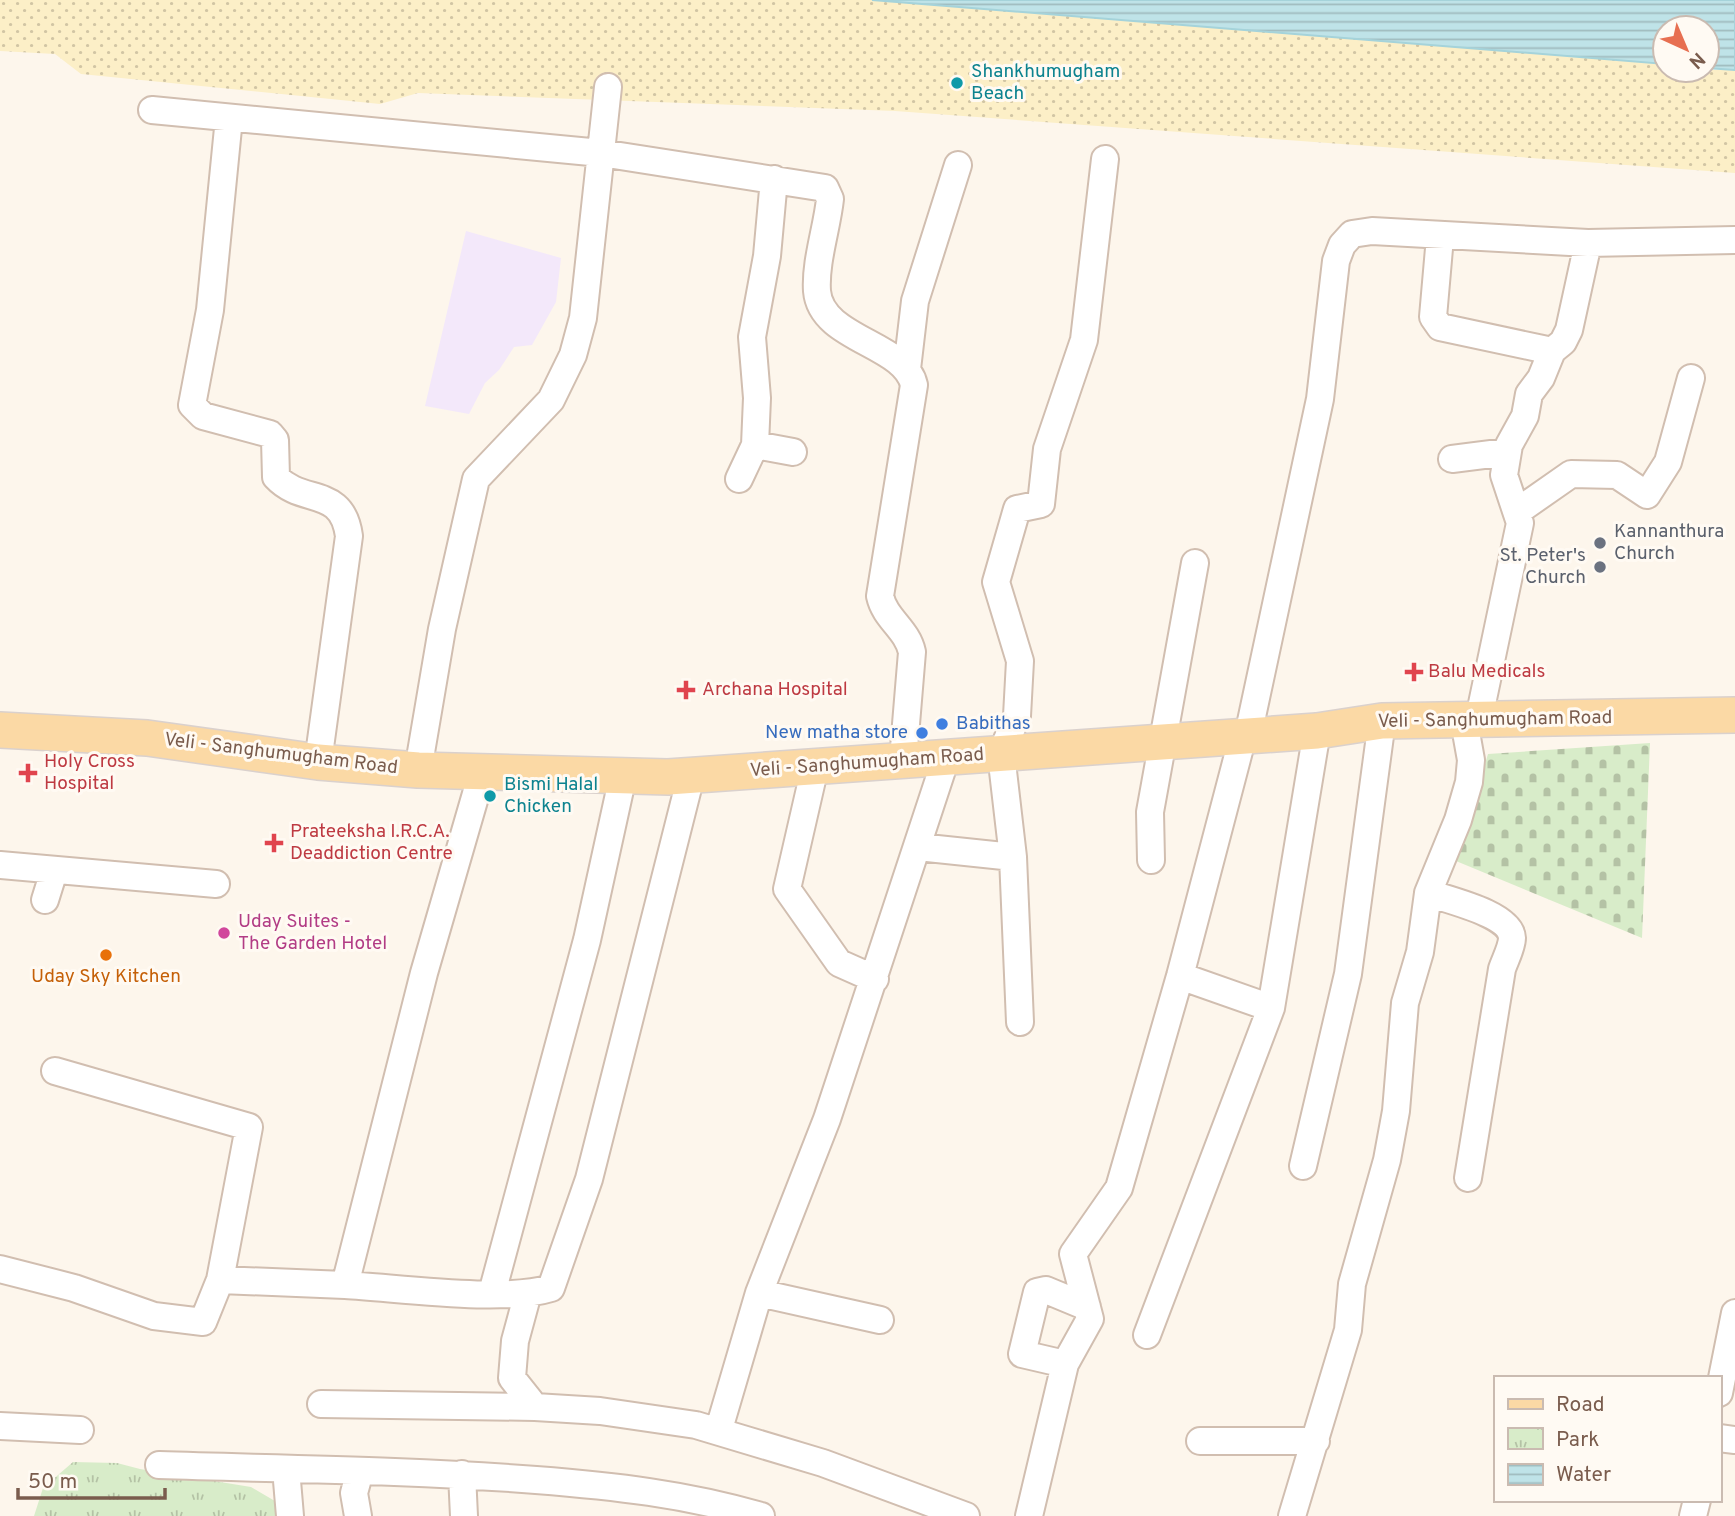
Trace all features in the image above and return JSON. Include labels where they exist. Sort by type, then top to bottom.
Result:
[{"type":"main road","name":"Veli - Sanghumugham Road","points":[[0,730],[147,738],[318,762],[418,770],[481,774],[691,776],[1317,731],[1382,721],[1735,715]]},
{"type":"street","points":[[418,770],[442,629],[476,479],[551,400],[573,355],[583,318],[608,87]]},
{"type":"street","points":[[152,110],[601,153],[825,188],[830,200],[817,289],[821,305],[838,324],[907,369],[912,375],[913,395],[880,596],[887,614],[909,637],[912,652],[903,760]]},
{"type":"street","points":[[229,118],[210,310],[192,405],[196,412],[203,416],[270,434],[275,440],[276,477],[288,486],[334,503],[347,521],[349,536],[318,762]]},
{"type":"street","points":[[1020,1022],[1013,858],[1001,754],[1017,716],[1020,661],[996,582],[1017,509],[1041,504],[1047,449],[1084,340],[1105,159]]},
{"type":"street","points":[[907,369],[915,301],[958,165]]},
{"type":"street","points":[[739,479],[755,445],[757,398],[752,337],[766,256],[774,179]]},
{"type":"street","points":[[1029,1516],[1065,1364],[1090,1319],[1073,1254],[1119,1188],[1180,976],[1243,736],[1250,726],[1318,412],[1336,261],[1342,245],[1352,234],[1372,231],[1440,237],[1588,243],[1735,240]]},
{"type":"street","points":[[1440,237],[1433,317],[1440,327],[1552,351]]},
{"type":"street","points":[[1292,1516],[1317,1441],[1348,1330],[1352,1284],[1387,1160],[1396,1111],[1405,1003],[1420,952],[1428,893],[1458,820],[1469,782],[1472,719],[1518,536],[1518,511],[1504,475],[1507,452],[1515,430],[1525,416],[1530,394],[1541,378],[1552,351],[1563,342],[1569,330],[1588,243]]},
{"type":"street","points":[[1518,511],[1571,474],[1617,475],[1647,495],[1668,462],[1691,378]]},
{"type":"street","points":[[755,445],[793,452]]},
{"type":"street","points":[[1452,459],[1507,452]]},
{"type":"street","points":[[1151,860],[1150,812],[1195,563]]},
{"type":"street","points":[[1303,1166],[1348,974],[1382,721]]},
{"type":"street","points":[[1147,1335],[1271,1009],[1317,731]]},
{"type":"street","points":[[719,1429],[759,1293],[827,1119],[946,758]]},
{"type":"street","points":[[815,767],[787,889],[839,963],[875,979]]},
{"type":"street","points":[[345,1285],[424,972],[481,774]]},
{"type":"street","points":[[492,1293],[587,940],[623,776]]},
{"type":"street","points":[[220,1280],[492,1293],[528,1293],[551,1288],[570,1226],[589,1179],[691,776]]},
{"type":"street","points":[[918,847],[1013,858]]},
{"type":"street","points":[[0,865],[216,884]]},
{"type":"street","points":[[45,901],[54,871]]},
{"type":"street","points":[[1428,893],[1494,916],[1509,928],[1512,939],[1502,969],[1468,1178]]},
{"type":"street","points":[[1180,976],[1271,1009]]},
{"type":"street","points":[[0,1269],[74,1288],[153,1316],[203,1322],[220,1280],[249,1127],[55,1071]]},
{"type":"street","points":[[1065,1364],[1022,1354],[1037,1292],[1046,1290],[1087,1307]]},
{"type":"street","points":[[528,1293],[516,1341],[512,1378],[535,1407]]},
{"type":"street","points":[[759,1293],[880,1320]]},
{"type":"street","points":[[1721,1384],[1735,1313]]},
{"type":"street","points":[[320,1404],[535,1407],[600,1411],[719,1429],[824,1463],[967,1516]]},
{"type":"street","points":[[0,1426],[80,1430]]},
{"type":"street","points":[[1200,1441],[1317,1441]]},
{"type":"street","points":[[159,1465],[462,1474],[646,1489],[710,1501],[761,1516]]},
{"type":"street","points":[[286,1469],[290,1516]]},
{"type":"street","points":[[358,1516],[354,1493],[360,1471]]},
{"type":"street","points":[[462,1474],[464,1516]]},
{"type":"shaded area","points":[[466,231],[561,258],[556,302],[532,345],[514,347],[499,370],[485,383],[469,414],[425,406]]},
{"type":"sand","name":"Shankhumugham Beach","points":[[0,0],[872,0],[1651,63],[1651,84],[1721,84],[1721,70],[1735,70],[1735,173],[895,111],[418,93],[380,104],[81,74],[55,54],[0,51]]},
{"type":"green space","points":[[1650,743],[1642,938],[1456,861],[1488,754]]},
{"type":"green space","points":[[73,1462],[117,1463],[251,1487],[280,1504],[280,1516],[34,1516],[43,1488]]},
{"type":"water","points":[[872,0],[1735,0],[1735,70],[1721,69],[1721,14],[1651,14],[1651,63]]},
{"type":"place","name":"Shankhumugham Beach","points":[[957,83]]},
{"type":"place","name":"Kannanthura Church","points":[[1600,543]]},
{"type":"place","name":"St. Peter's Church","points":[[1600,567]]},
{"type":"place","name":"Balu Medicals","points":[[1414,672]]},
{"type":"place","name":"Archana Hospital","points":[[686,690]]},
{"type":"place","name":"Babithas","points":[[942,724]]},
{"type":"place","name":"New matha store","points":[[922,733]]},
{"type":"place","name":"Holy Cross Hospital","points":[[28,773]]},
{"type":"place","name":"Bismi Halal Chicken","points":[[490,796]]},
{"type":"place","name":"Prateeksha I.R.C.A. Deaddiction Centre","points":[[274,843]]},
{"type":"place","name":"Uday Suites - The Garden Hotel","points":[[224,933]]},
{"type":"place","name":"Uday Sky Kitchen","points":[[106,955]]}]
